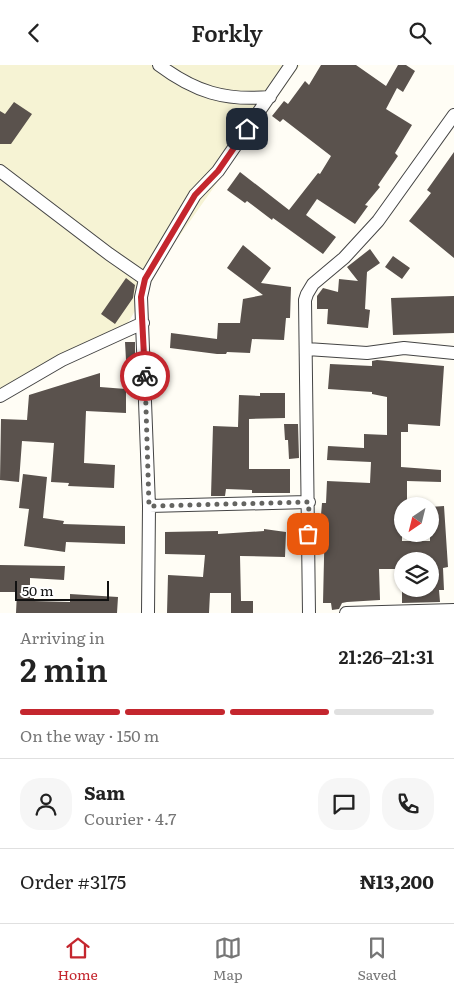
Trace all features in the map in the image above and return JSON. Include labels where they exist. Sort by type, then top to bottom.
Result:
[{"type":"street","points":[[159,65],[190,86],[204,92],[244,99],[270,97]]},
{"type":"street","points":[[148,613],[149,506],[141,297],[145,279],[195,195],[218,171],[291,65]]},
{"type":"street","points":[[309,613],[307,294],[313,284],[349,253],[378,221],[454,115]]},
{"type":"street","points":[[0,171],[108,254],[145,279]]},
{"type":"street","points":[[0,396],[62,360],[143,323]]},
{"type":"street","points":[[307,349],[367,353],[404,348],[454,353]]},
{"type":"street","points":[[149,506],[309,502]]},
{"type":"street","points":[[346,613],[454,610]]},
{"type":"shaded area","points":[[0,65],[300,65],[171,248],[124,330],[0,394]]},
{"type":"building","points":[[321,65],[356,65],[386,86],[398,65],[406,65],[415,71],[403,92],[397,88],[386,109],[412,125],[395,153],[398,156],[378,185],[380,187],[365,205],[368,206],[355,224],[317,199],[306,215],[336,237],[323,254],[273,218],[272,220],[247,201],[245,203],[227,190],[240,172],[289,210],[318,173],[320,174],[331,156],[283,119],[280,122],[272,116],[284,101],[288,104],[305,81],[309,85]]},
{"type":"building","points":[[14,102],[32,114],[11,144],[0,144],[0,111],[5,114]]},
{"type":"building","points":[[454,152],[454,258],[409,221],[431,193],[427,190]]},
{"type":"building","points":[[243,245],[271,268],[261,283],[291,287],[290,318],[286,318],[284,340],[252,339],[250,353],[227,352],[226,354],[217,354],[170,348],[171,333],[217,339],[218,323],[240,323],[243,299],[263,295],[227,268]]},
{"type":"building","points":[[370,249],[380,263],[367,272],[365,309],[370,310],[368,328],[327,324],[328,309],[317,309],[317,296],[323,288],[338,292],[339,279],[358,281],[347,267]]},
{"type":"building","points":[[393,256],[410,268],[402,279],[385,267]]},
{"type":"building","points":[[126,278],[135,285],[133,298],[115,324],[101,314]]},
{"type":"building","points":[[454,296],[454,333],[393,335],[391,298]]},
{"type":"building","points":[[125,342],[135,342],[135,359],[126,360]]},
{"type":"building","points":[[372,361],[444,366],[440,426],[408,424],[408,432],[401,432],[401,467],[441,470],[441,482],[407,481],[407,497],[394,497],[394,543],[439,543],[439,506],[444,506],[448,567],[443,568],[444,590],[439,590],[439,552],[394,552],[394,569],[379,569],[380,600],[342,603],[339,609],[332,610],[331,603],[323,603],[325,515],[321,515],[322,503],[326,503],[327,481],[370,483],[371,462],[327,460],[328,446],[364,448],[364,434],[387,435],[387,397],[372,394],[372,392],[328,389],[330,364],[372,366]]},
{"type":"building","points":[[100,373],[100,387],[126,389],[126,413],[86,411],[84,463],[115,465],[114,488],[68,486],[69,483],[51,482],[54,443],[22,441],[19,482],[0,480],[1,419],[27,420],[29,395]]},
{"type":"building","points":[[260,393],[285,393],[285,418],[249,419],[249,469],[290,469],[290,493],[252,493],[252,490],[226,489],[225,496],[211,496],[213,426],[238,427],[239,395],[260,396]]},
{"type":"building","points":[[284,424],[298,424],[299,458],[289,459],[288,440],[285,440]]},
{"type":"building","points":[[23,474],[47,477],[43,518],[64,521],[63,524],[125,526],[125,544],[66,542],[65,552],[24,546],[29,509],[19,508]]},
{"type":"building","points":[[264,529],[286,532],[285,557],[240,556],[241,601],[253,601],[253,613],[231,613],[231,593],[210,593],[209,613],[167,613],[168,575],[203,577],[205,555],[165,554],[165,532],[218,531],[218,534],[264,531]]},
{"type":"building","points":[[0,565],[65,566],[64,580],[30,578],[30,598],[34,598],[34,601],[70,602],[70,594],[118,597],[117,613],[16,613],[17,592],[0,592]]},
{"type":"building","points":[[439,590],[440,602],[402,603],[402,597],[439,597]]},
{"type":"way so far","points":[[145,376],[149,506],[309,502],[308,534]]},
{"type":"route","points":[[145,376],[141,297],[145,279],[195,195],[218,171],[247,129]]}]
